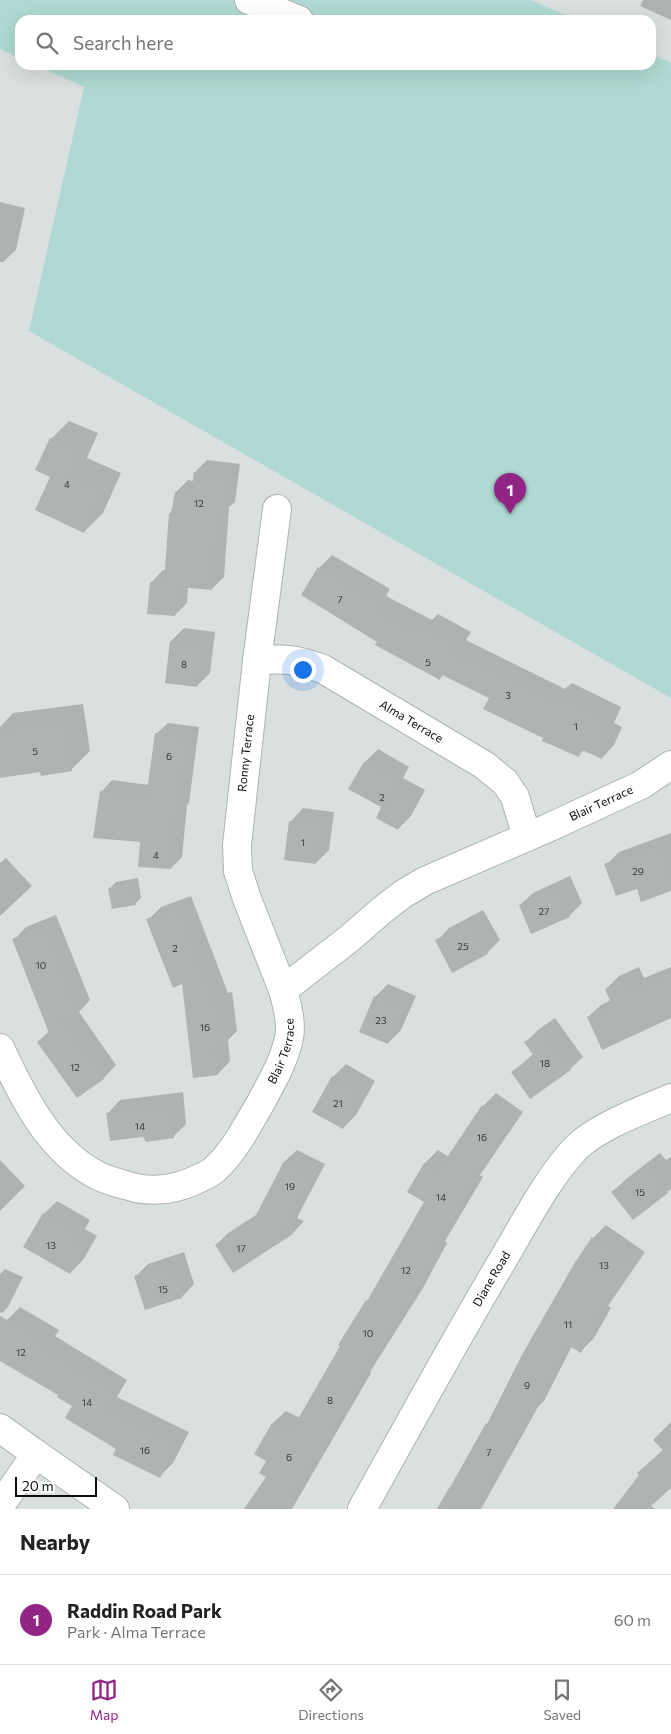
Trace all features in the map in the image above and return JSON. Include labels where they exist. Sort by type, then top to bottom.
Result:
[{"type":"street","points":[[248,0],[286,15]]},
{"type":"street","name":"Ronny Terrace","points":[[277,510],[256,661],[237,845],[238,871],[283,990]]},
{"type":"street","name":"Alma Terrace","points":[[256,661],[283,658],[302,661],[322,669],[484,765],[505,782],[514,797],[526,837]]},
{"type":"street","name":"Blair Terrace","points":[[0,1048],[33,1112],[52,1138],[73,1160],[95,1174],[118,1183],[146,1190],[169,1190],[191,1182],[214,1170],[231,1150],[247,1126],[280,1066],[290,1037],[288,1010],[283,990],[403,894],[448,870],[641,785],[671,765]]},
{"type":"street","name":"Diane Road","points":[[362,1509],[481,1295],[556,1173],[578,1147],[599,1132],[671,1098]]},
{"type":"street","points":[[0,1428],[115,1509]]},
{"type":"street","points":[[0,1506],[36,1454]]},
{"type":"green space","points":[[0,0],[531,0],[565,15],[15,15],[15,56],[0,49]]},
{"type":"green space","points":[[656,56],[671,63],[671,698],[29,331],[84,87],[47,70],[656,70]]},
{"type":"building","points":[[50,438],[80,452],[69,476],[103,492],[84,533],[35,510],[50,477],[35,470]]},
{"type":"building","points":[[194,472],[228,476],[223,515],[218,514],[212,590],[177,587],[175,616],[147,614],[150,582],[164,583],[169,513],[171,513],[175,492],[191,494]]},
{"type":"building","points":[[318,567],[378,603],[374,609],[420,633],[424,626],[459,645],[454,653],[555,703],[558,695],[609,720],[602,736],[610,740],[602,759],[582,750],[579,757],[542,741],[543,738],[483,709],[489,698],[442,675],[440,680],[375,645],[377,642],[301,595]]},
{"type":"building","points":[[170,641],[203,645],[197,687],[165,683]]},
{"type":"building","points":[[65,722],[72,771],[41,776],[40,772],[0,778],[0,731]]},
{"type":"building","points":[[155,733],[188,738],[178,815],[176,815],[171,869],[138,867],[140,842],[93,838],[100,791],[146,798]]},
{"type":"building","points":[[364,762],[397,780],[391,791],[413,804],[398,830],[376,818],[381,807],[348,789]]},
{"type":"building","points":[[289,821],[321,825],[316,864],[284,860]]},
{"type":"building","points":[[659,844],[671,878],[671,891],[641,902],[637,889],[616,896],[604,864]]},
{"type":"building","points":[[132,884],[136,905],[112,909],[108,888]]},
{"type":"building","points":[[557,888],[570,917],[531,934],[519,905]]},
{"type":"building","points":[[178,908],[215,1005],[220,1004],[225,1045],[214,1046],[218,1075],[193,1078],[182,984],[173,988],[146,919]]},
{"type":"building","points":[[470,922],[488,954],[452,973],[435,940]]},
{"type":"building","points":[[44,927],[79,1014],[61,1017],[104,1079],[77,1098],[37,1042],[49,1033],[12,939]]},
{"type":"building","points":[[671,974],[671,1018],[602,1050],[587,1017],[612,1005],[605,989],[626,979],[631,990]]},
{"type":"building","points":[[374,996],[404,1009],[388,1044],[359,1032]]},
{"type":"building","points":[[542,1030],[571,1070],[530,1099],[511,1072],[534,1056],[524,1042]]},
{"type":"building","points":[[332,1076],[363,1094],[343,1129],[312,1112]]},
{"type":"building","points":[[170,1105],[174,1138],[146,1142],[141,1134],[142,1137],[110,1141],[106,1113]]},
{"type":"building","points":[[482,1105],[511,1125],[469,1189],[471,1190],[433,1254],[436,1256],[410,1302],[358,1385],[333,1432],[286,1509],[244,1509],[266,1477],[259,1473],[266,1461],[254,1454],[272,1423],[290,1433],[340,1346],[338,1345],[367,1301],[424,1202],[407,1192],[424,1163],[438,1171]]},
{"type":"building","points":[[284,1161],[314,1176],[286,1230],[293,1234],[233,1273],[215,1245],[254,1219]]},
{"type":"building","points":[[647,1164],[668,1193],[633,1220],[611,1192]]},
{"type":"building","points":[[43,1213],[78,1233],[73,1242],[85,1249],[70,1274],[23,1247]]},
{"type":"building","points":[[592,1237],[634,1266],[596,1319],[599,1321],[581,1353],[568,1345],[531,1415],[529,1414],[476,1509],[438,1509],[487,1424],[523,1353],[574,1264]]},
{"type":"building","points":[[171,1264],[182,1298],[145,1310],[134,1276]]},
{"type":"building","points":[[0,1316],[47,1343],[43,1349],[115,1393],[105,1410],[177,1445],[160,1478],[113,1455],[116,1449],[65,1418],[72,1406],[57,1397],[58,1395],[0,1361]]},
{"type":"building","points":[[671,1443],[671,1488],[648,1509],[613,1509],[639,1475],[637,1473]]},
{"type":"place","name":"Raddin Road Park","points":[[510,514]]}]
